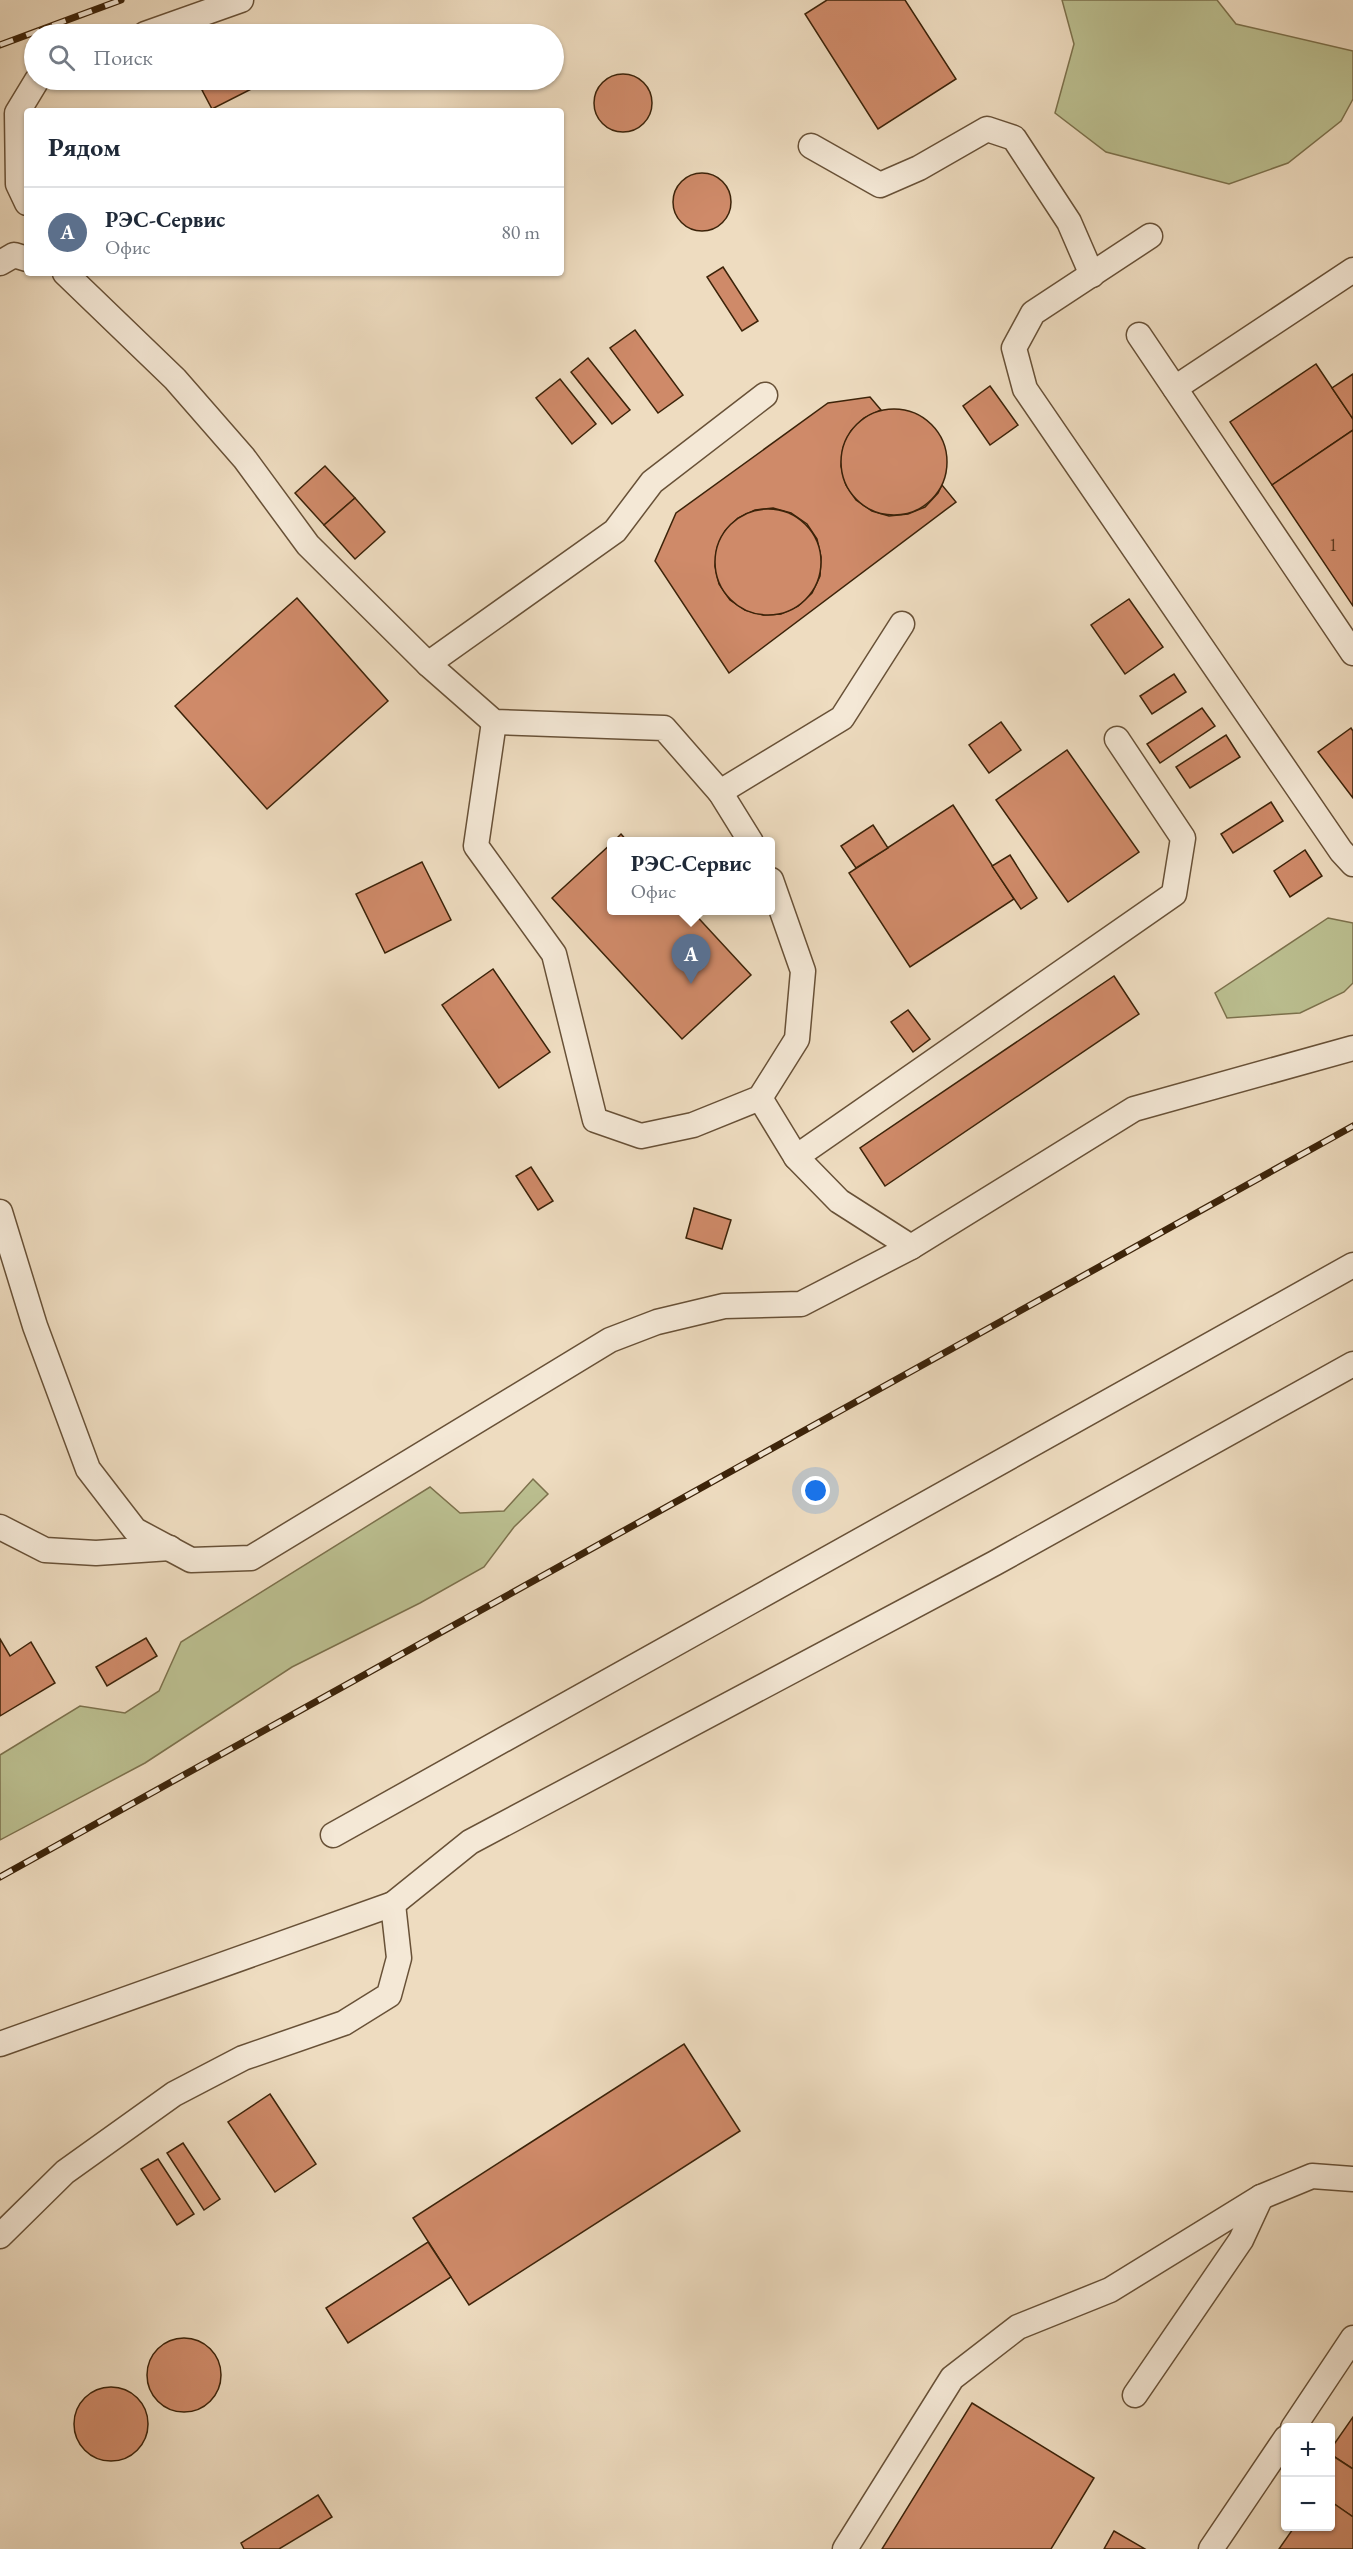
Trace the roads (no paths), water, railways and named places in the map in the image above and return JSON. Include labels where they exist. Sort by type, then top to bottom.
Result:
[{"type":"lane","points":[[173,24],[241,0]]},
{"type":"lane","points":[[24,197],[18,184],[17,113],[31,90]]},
{"type":"lane","points":[[811,146],[880,185],[919,168],[987,129],[1014,138],[1069,222],[1092,274]]},
{"type":"lane","points":[[1150,236],[1033,313],[1014,348],[1025,388],[1341,851],[1353,864]]},
{"type":"lane","points":[[0,263],[14,255],[24,258]]},
{"type":"lane","points":[[1175,388],[1353,270]]},
{"type":"lane","points":[[68,276],[175,379],[244,458],[308,545],[428,664],[494,722],[664,728],[720,792],[747,837]]},
{"type":"lane","points":[[1139,335],[1353,653]]},
{"type":"lane","points":[[428,664],[615,531],[652,482],[765,395]]},
{"type":"lane","points":[[720,792],[842,718],[902,624]]},
{"type":"lane","points":[[494,722],[476,846],[554,954],[595,1120],[641,1136],[693,1125],[760,1098],[797,1040],[803,971],[775,891]]},
{"type":"lane","points":[[796,1157],[1174,894],[1183,838],[1117,739]]},
{"type":"lane","points":[[0,1212],[35,1326],[88,1469],[135,1530],[191,1560],[251,1558],[610,1340],[657,1322],[724,1306],[801,1304],[911,1247],[1134,1109],[1353,1048]]},
{"type":"lane","points":[[760,1098],[796,1157],[839,1201],[911,1247]]},
{"type":"lane","points":[[333,1835],[1353,1265]]},
{"type":"lane","points":[[0,2044],[393,1904],[471,1842],[995,1563],[1353,1364]]},
{"type":"lane","points":[[0,1527],[45,1550],[96,1553],[170,1548]]},
{"type":"lane","points":[[0,2236],[65,2172],[174,2094],[243,2058],[344,2023],[389,1995],[399,1958],[393,1904]]},
{"type":"lane","points":[[845,2549],[952,2378],[1018,2327],[1110,2290],[1262,2197],[1312,2176],[1353,2179]]},
{"type":"lane","points":[[1135,2395],[1241,2240],[1262,2197]]},
{"type":"lane","points":[[1296,2423],[1353,2338]]},
{"type":"lane","points":[[1211,2549],[1281,2445]]},
{"type":"railway","points":[[56,24],[121,0]]},
{"type":"railway","points":[[0,45],[24,36]]},
{"type":"railway","points":[[0,1877],[1353,1126]]},
{"type":"place","name":"РЭС-Сервис","points":[[691,984]]}]
